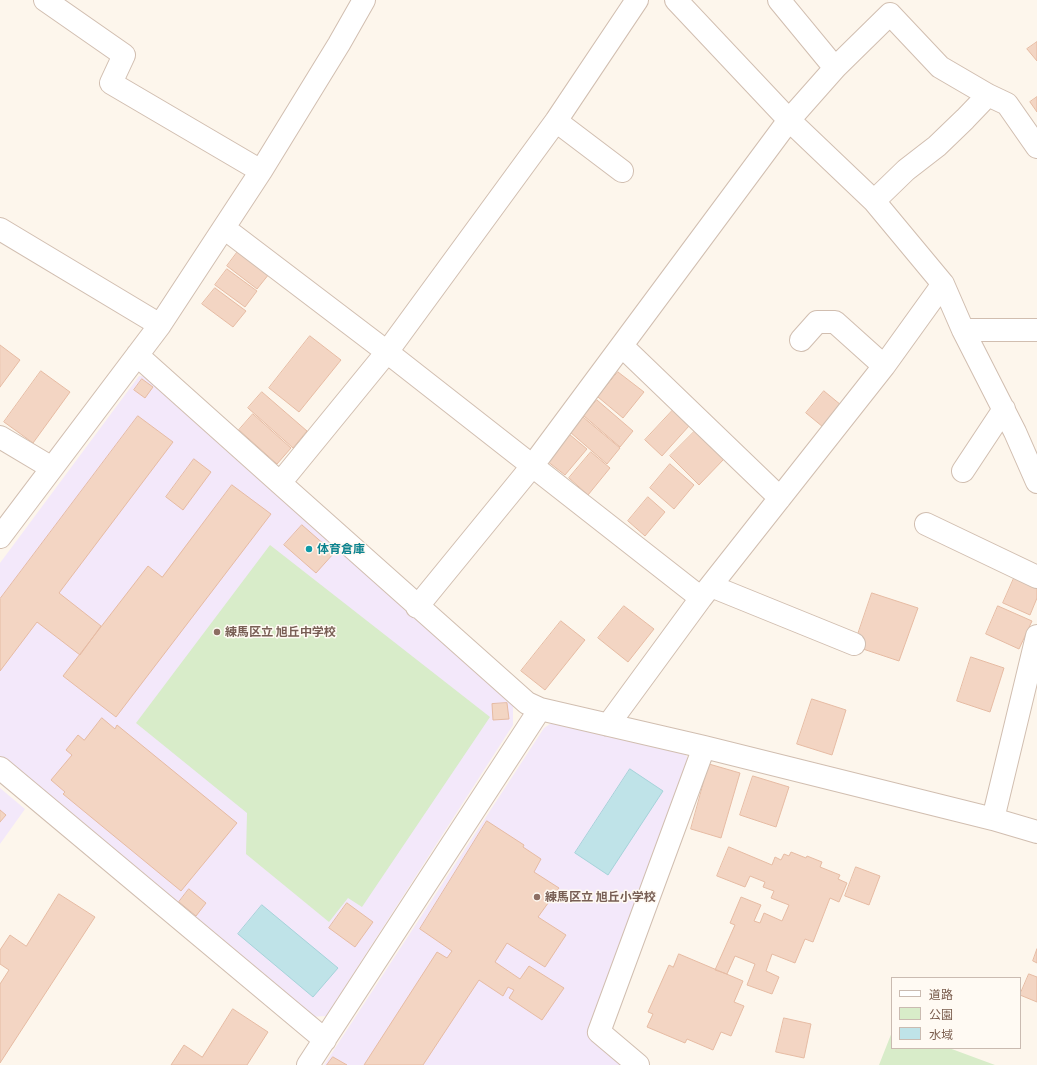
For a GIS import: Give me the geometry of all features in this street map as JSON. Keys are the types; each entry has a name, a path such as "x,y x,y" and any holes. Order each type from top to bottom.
{"street":[{"path":"45,0 124,55 111,83 261,171"},
{"path":"0,537 160,325 261,171 339,44 364,0"},
{"path":"280,483 387,352 556,121 637,0"},
{"path":"676,0 789,120 874,201 943,284 963,330 1004,409 1037,482"},
{"path":"779,0 835,68"},
{"path":"418,606 533,466 789,120 835,68 890,14 940,67 988,95 1007,104 1037,147"},
{"path":"874,201 906,170 937,146 988,95"},
{"path":"556,121 622,171"},
{"path":"224,228 387,352 533,466 706,592 854,644"},
{"path":"0,229 160,325"},
{"path":"608,725 706,592 884,366 943,284"},
{"path":"801,340 817,322 835,322 884,366"},
{"path":"963,330 1036,331"},
{"path":"622,346 780,498"},
{"path":"137,354 527,703 540,708 608,725 704,747 993,819 1037,832"},
{"path":"963,471 1004,409"},
{"path":"0,437 52,468"},
{"path":"926,524 1037,578"},
{"path":"993,819 1037,636"},
{"path":"308,1065 540,708"},
{"path":"638,1065 598,1032 704,747"},
{"path":"0,768 325,1040"}],"shaded area":[{"name":"練馬区立 旭丘中学校","path":"139,376 149,377 513,702 513,725 326,1016 310,1017 0,756 0,563"},
{"name":"練馬区立 旭丘小学校","path":"556,720 684,751 689,761 589,1033 627,1065 324,1065 544,728"},
{"path":"0,788 25,809 0,844"}],"green space":[{"path":"270,545 490,717 362,907 348,898 329,922 246,854 247,813 136,723"},
{"path":"891,1035 891,1049 952,1049 995,1065 879,1065"}],"water":[{"path":"630,769 663,791 608,875 575,853"},
{"path":"262,905 338,968 313,997 238,934"}],"building":[{"path":"1037,42 1037,61 1027,49"},
{"path":"1037,97 1037,112 1030,102"},
{"path":"239,250 269,274 257,289 227,266"},
{"path":"227,269 257,291 245,307 215,285"},
{"path":"215,288 246,311 233,327 202,304"},
{"path":"310,336 341,360 299,412 269,388"},
{"path":"0,345 20,360 0,387"},
{"path":"41,371 70,392 33,443 4,422"},
{"path":"618,372 644,392 623,418 598,397"},
{"path":"142,379 153,387 145,398 134,390"},
{"path":"824,391 841,405 823,427 806,413"},
{"path":"262,392 307,431 293,448 248,408"},
{"path":"597,400 633,431 620,447 584,416"},
{"path":"673,410 689,426 662,456 645,440"},
{"path":"253,414 291,448 277,464 239,430"},
{"path":"138,416 173,442 59,593 101,626 80,655 37,622 0,671 0,599"},
{"path":"583,417 620,448 607,464 570,432"},
{"path":"696,430 724,459 699,485 670,456"},
{"path":"569,434 587,449 565,475 547,461"},
{"path":"591,452 610,468 588,495 569,478"},
{"path":"194,459 211,472 183,510 166,497"},
{"path":"670,464 694,485 674,509 650,488"},
{"path":"232,485 271,514 116,717 63,676 148,566 162,577"},
{"path":"648,497 665,512 645,536 628,521"},
{"name":"体育倉庫","path":"302,525 334,553 316,573 284,545"},
{"path":"1015,576 1037,585 1037,598 1030,615 1003,603"},
{"path":"872,593 918,608 899,661 854,646"},
{"path":"624,606 654,629 628,662 598,638"},
{"path":"998,606 1032,621 1019,649 986,634"},
{"path":"561,621 585,640 545,690 521,671"},
{"path":"971,657 1004,668 990,712 957,701"},
{"path":"812,699 846,710 832,755 797,744"},
{"path":"507,703 509,719 493,720 492,704"},
{"path":"102,718 115,729 117,725 237,823 181,891 63,794 65,792 51,780 72,755 66,750 78,735 84,740"},
{"path":"709,764 740,773 721,838 691,829"},
{"path":"753,776 789,787 776,827 740,815"},
{"path":"0,810 6,815 0,822"},
{"path":"487,821 524,845 523,847 541,859 534,872 559,888 538,917 566,935 545,967 507,943 495,962 520,979 529,966 564,988 542,1020 509,998 514,990 508,987 503,996 479,980 423,1065 364,1065 437,952 447,958 452,951 420,929"},
{"path":"729,847 772,865 775,857 781,860 784,854 789,856 791,852 806,858 807,856 822,862 820,867 840,875 838,879 847,883 839,902 830,898 813,942 805,939 795,963 772,954 766,971 779,977 772,994 747,985 755,964 735,956 727,974 715,970 735,925 730,923 741,897 761,905 754,921 760,923 764,913 782,921 789,905 771,898 774,891 763,887 765,882 750,876 745,887 717,876"},
{"path":"856,867 880,876 869,905 845,896"},
{"path":"189,889 206,903 196,916 179,902"},
{"path":"59,894 95,917 0,1063 0,984 9,970 0,964 0,950 10,935 26,946"},
{"path":"347,903 373,922 355,947 329,928"},
{"path":"1037,949 1037,963 1033,961"},
{"path":"679,954 743,981 734,1002 744,1006 731,1036 721,1032 713,1050 687,1039 685,1043 647,1027 653,1014 648,1012 669,965 673,967"},
{"path":"1029,974 1037,977 1037,1002 1021,995"},
{"path":"233,1009 268,1032 247,1065 171,1065 184,1045 202,1057"},
{"path":"784,1018 811,1024 804,1058 776,1052"},
{"path":"333,1057 347,1065 327,1065"}],"place":[{"name":"体育倉庫","path":"309,549"},
{"name":"練馬区立 旭丘中学校","path":"217,632"},
{"name":"練馬区立 旭丘小学校","path":"537,897"}]}
